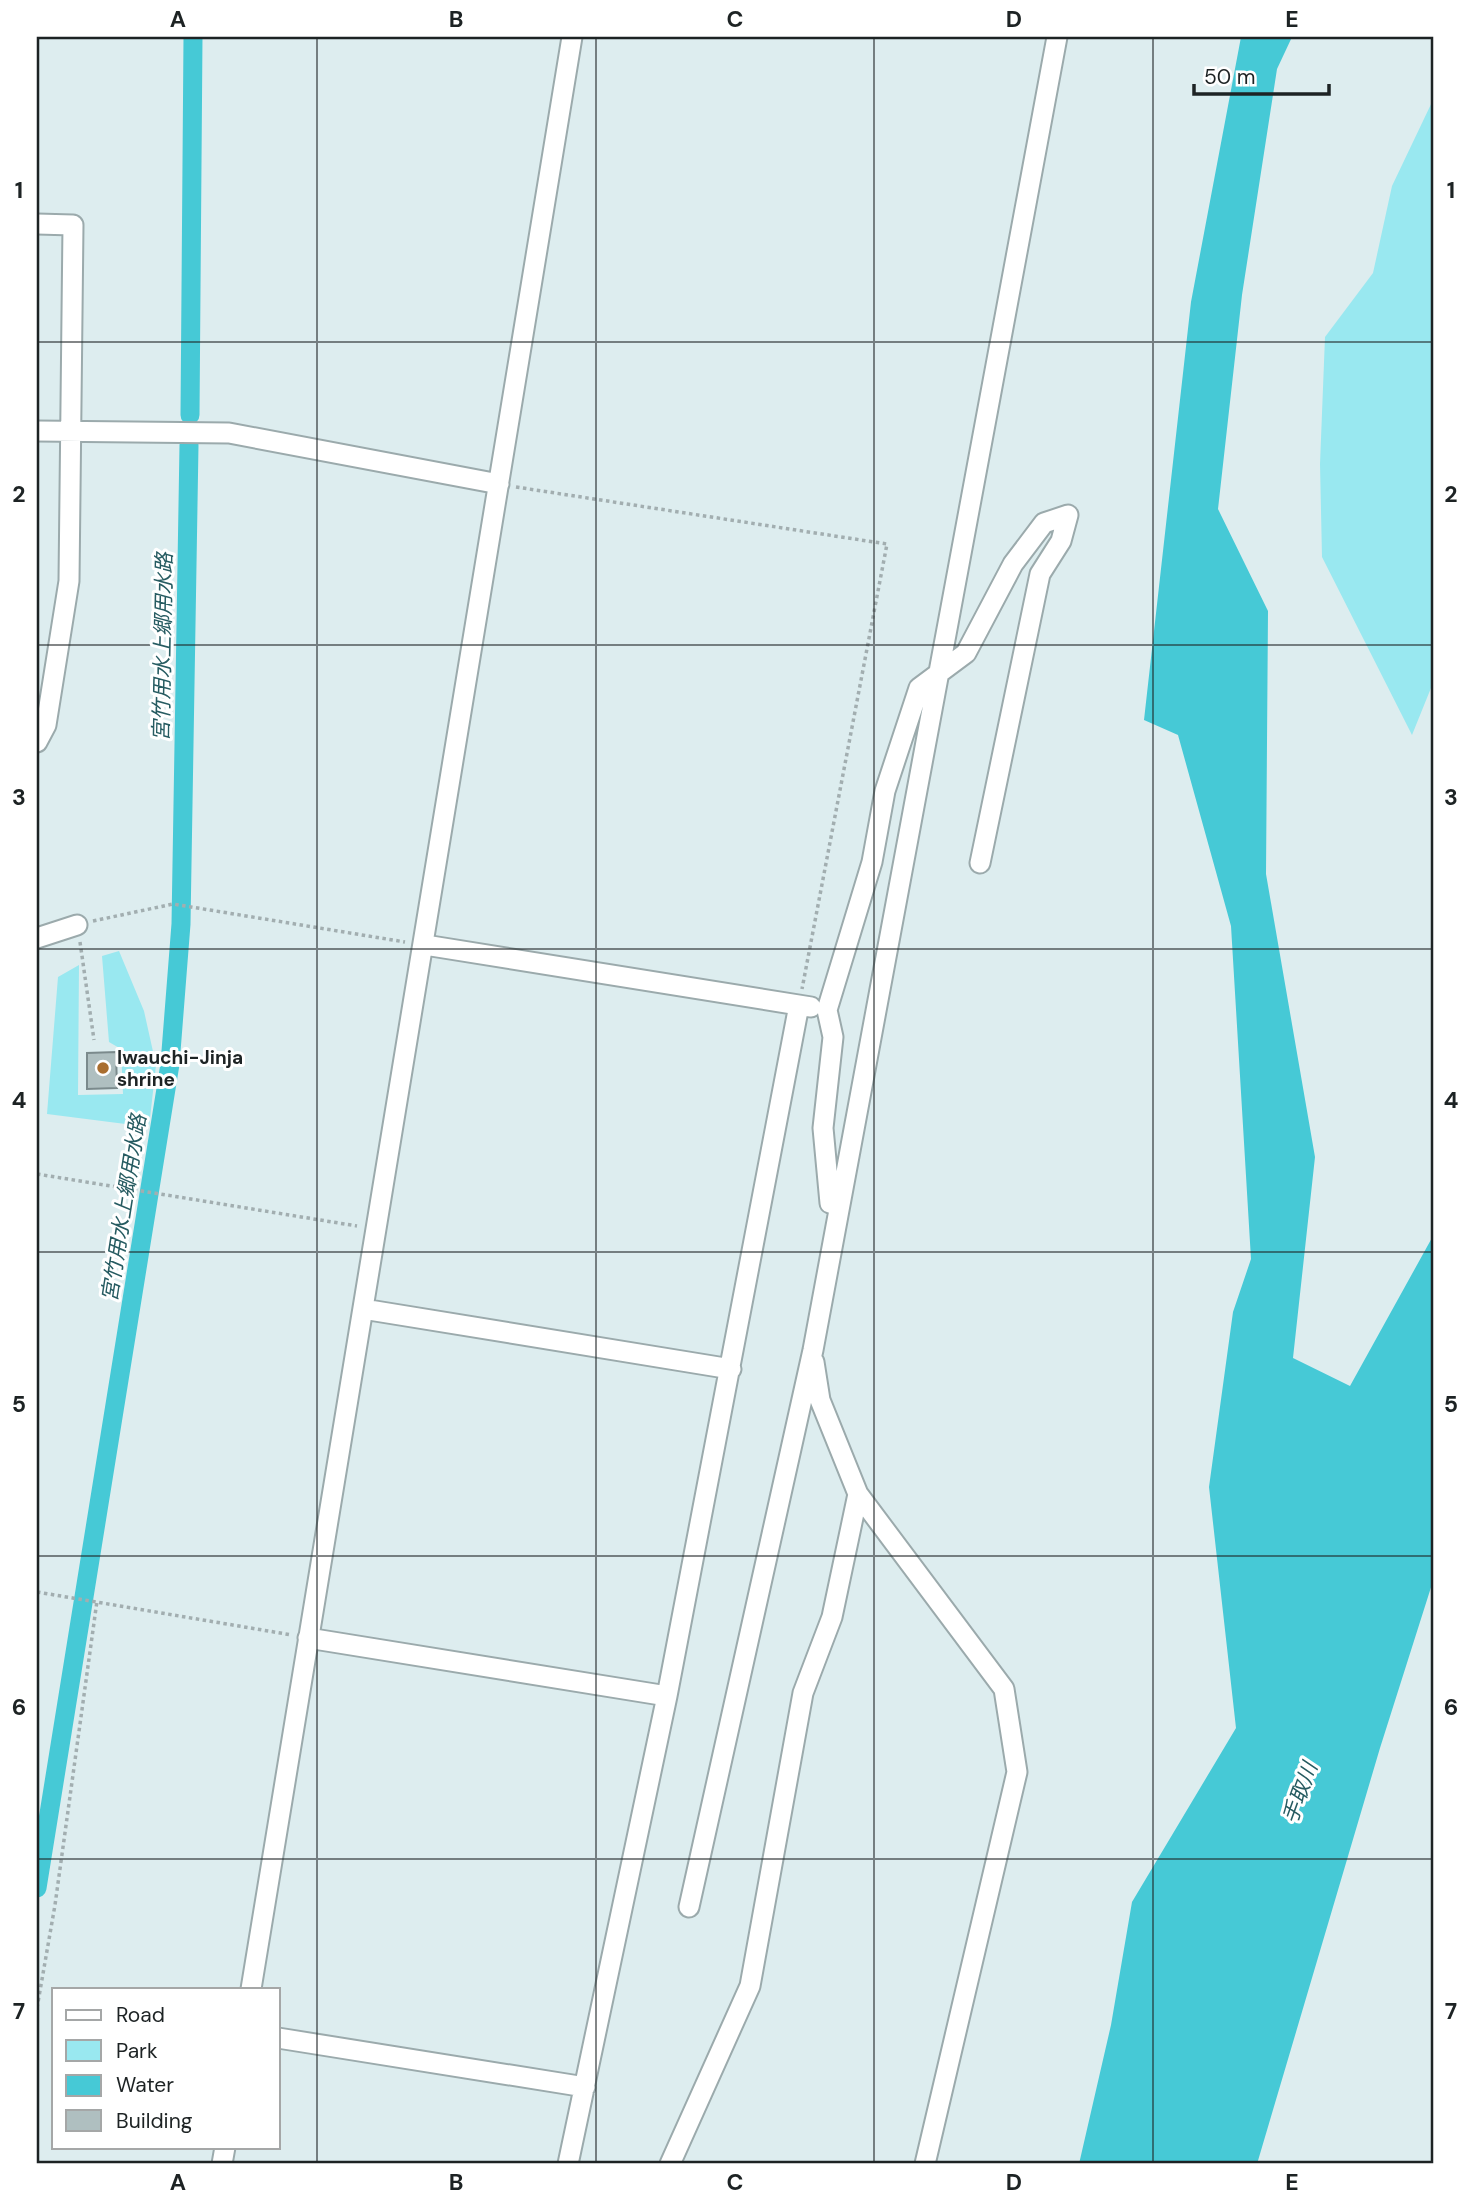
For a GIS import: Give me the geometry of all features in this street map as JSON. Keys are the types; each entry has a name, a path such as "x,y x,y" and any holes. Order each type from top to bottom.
{"street":[{"path":"251,1988 307,1638 425,945 572,37"},
{"path":"689,1907 813,1350 1057,37"},
{"path":"37,224 73,225 73,432 69,581 46,725 37,741"},
{"path":"37,432 229,433 499,484"},
{"path":"839,1206 830,1203 823,1128 833,1037 827,1010 872,862 885,791 919,688 966,653 1013,564 1044,523 1068,515 1061,541 1040,574 981,863"},
{"path":"37,938 78,925"},
{"path":"425,945 827,1010"},
{"path":"568,2164 667,1696 799,1005"},
{"path":"363,1309 731,1369"},
{"path":"813,1350 820,1400 858,1494 1004,1689 1017,1772 925,2164"},
{"path":"670,2164 750,1986 803,1693 832,1617 858,1494"},
{"path":"307,1638 667,1696"},
{"path":"280,2038 585,2087"}],"path":[{"path":"499,484 887,544 799,1005"},
{"path":"94,1040 78,925 173,904 425,945"},
{"path":"37,1174 377,1229"},
{"path":"37,1592 307,1638"},
{"path":"37,2008 55,1905 97,1601"}],"green space":[{"path":"1433,100 1433,683 1412,735 1322,557 1320,464 1325,337 1373,273 1392,186"},
{"path":"119,951 144,1011 156,1065 149,1127 47,1114 58,977 79,965 78,1095 123,1094 121,1049 109,1042 102,956"}],"water":[{"name":"手取川","path":"1241,37 1292,37 1277,69 1242,295 1218,509 1268,611 1266,874 1315,1157 1293,1358 1350,1386 1433,1236 1433,1581 1380,1748 1257,2164 1079,2164 1111,2025 1132,1902 1236,1728 1209,1487 1233,1312 1251,1259 1231,926 1178,735 1144,720 1191,302"}],"building":[{"path":"116,1052 117,1088 87,1089 87,1053"}],"waterway":[{"name":"宮竹用水上郷用水路","path":"190,415 193,37"},
{"name":"宮竹用水上郷用水路","path":"37,1888 170,1064 181,924 189,445"}],"place":[{"name":"Iwauchi-Jinja shrine","path":"103,1068"}]}
